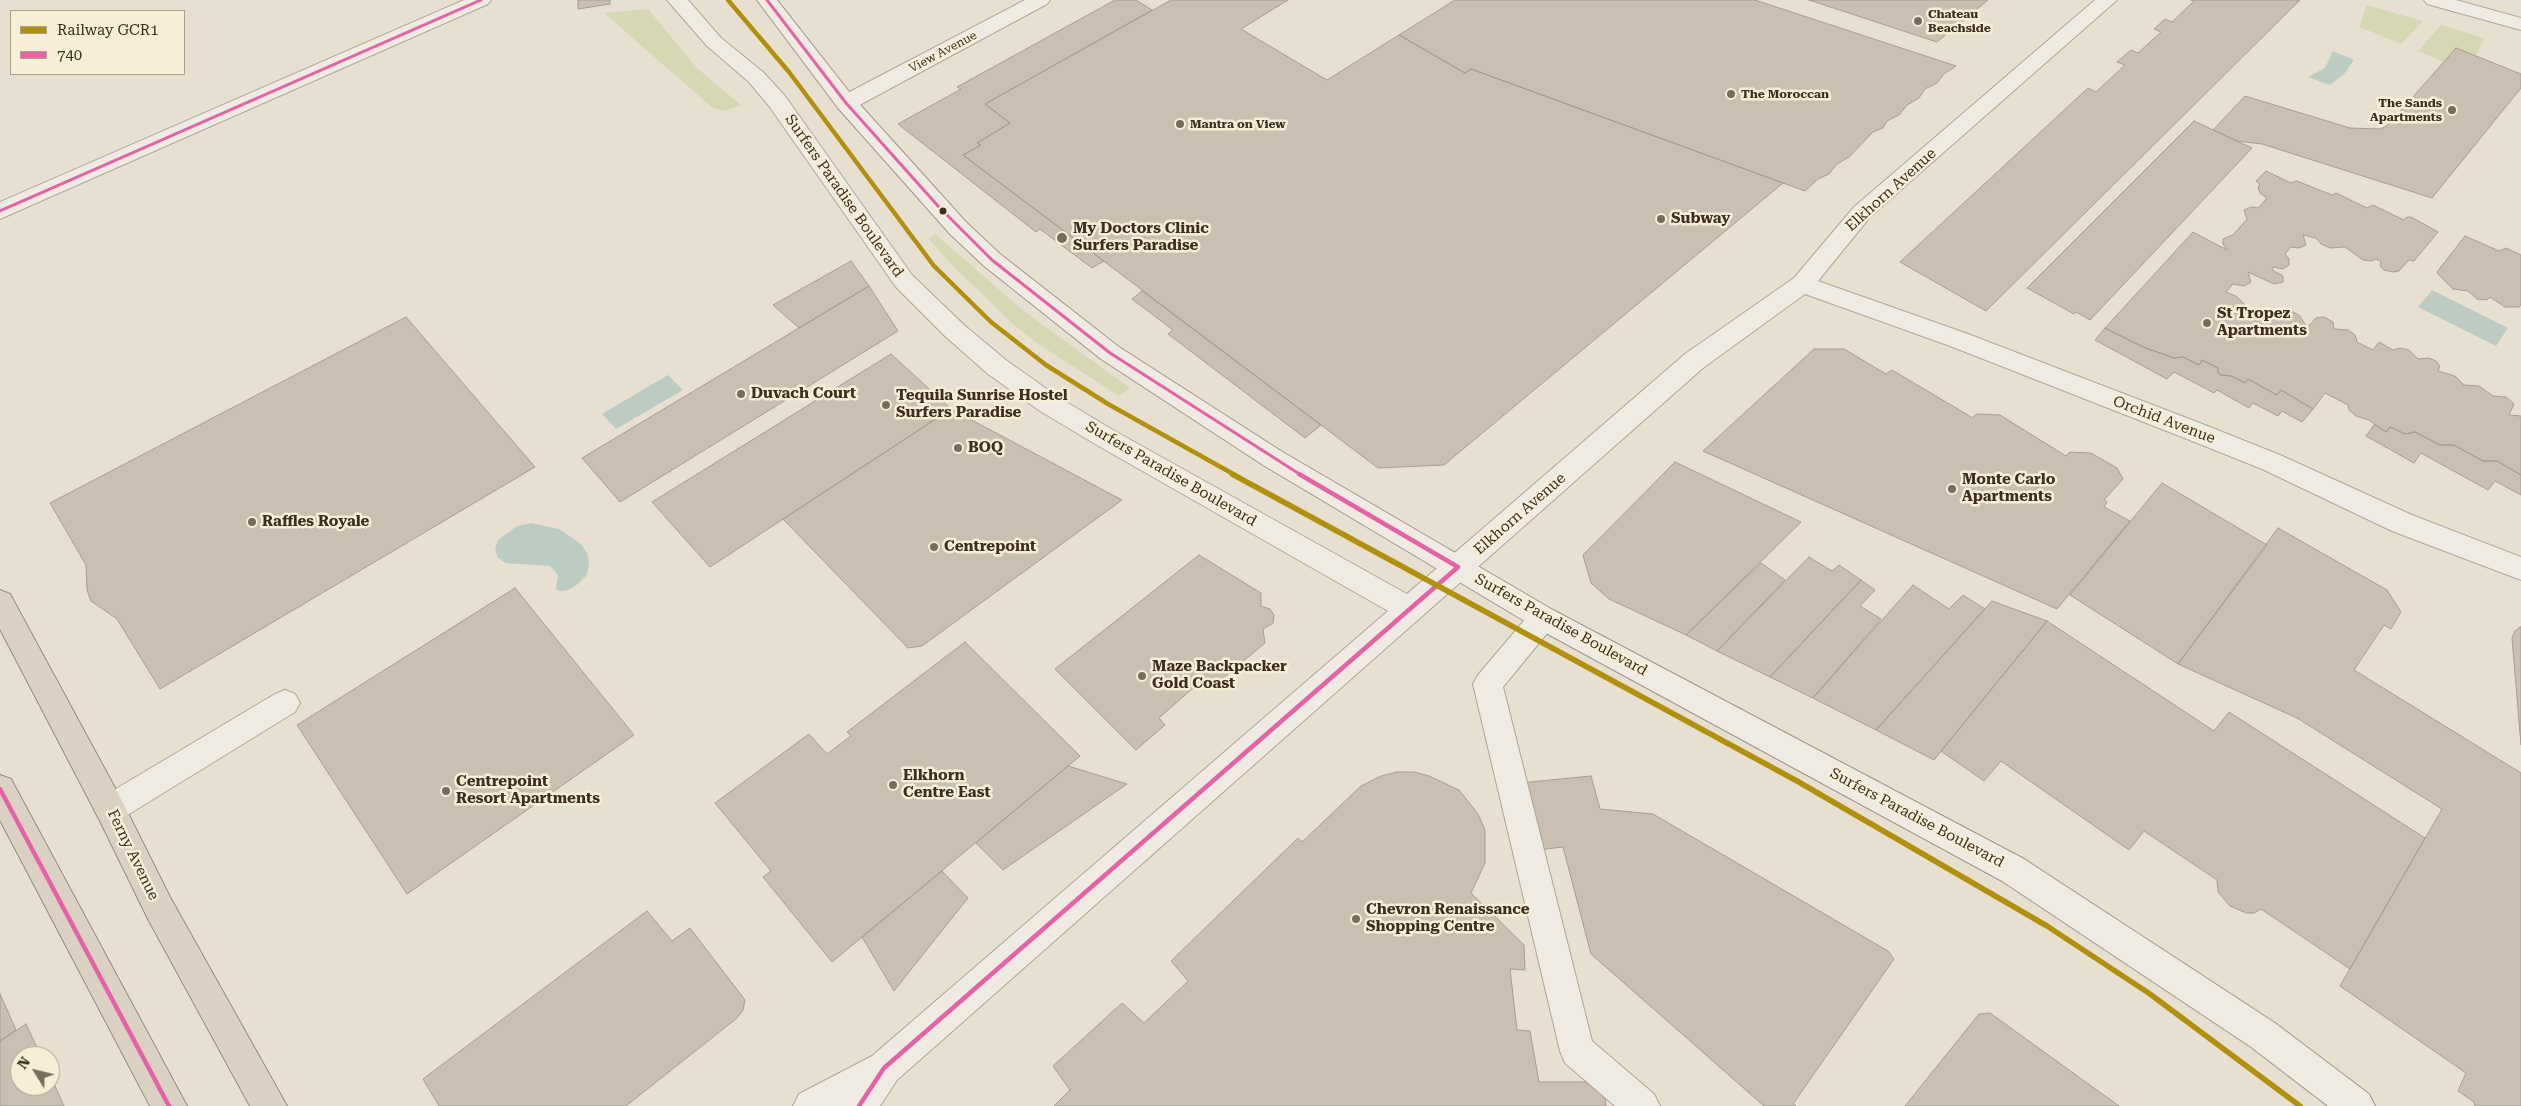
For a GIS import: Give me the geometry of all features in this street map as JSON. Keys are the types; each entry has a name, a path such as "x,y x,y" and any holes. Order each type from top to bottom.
{"highway":[{"name":"Ferny Avenue","path":"0,602 110,809 159,908 269,1106"},
{"path":"0,789 169,1106"}],"street":[{"path":"0,212 481,0"},
{"name":"Surfers Paradise Boulevard","path":"677,0 714,42 756,77 777,101 904,281 955,331 997,367 1049,404 1096,432 1409,609"},
{"name":"Surfers Paradise Boulevard","path":"767,0 846,103 938,206 992,260 1110,353 1272,458 1543,618 2013,870 2262,1035 2357,1106"},
{"name":"View Avenue","path":"846,103 1040,0"},
{"name":"Elkhorn Avenue","path":"811,1106 884,1068 1694,361 1802,284 1862,212 2107,0"},
{"path":"2434,0 2521,24"},
{"name":"Orchid Avenue","path":"1802,284 1959,340 2196,432 2271,462 2402,523 2521,569"},
{"path":"1543,618 1488,684 1577,1051 1642,1106"},
{"path":"110,809 285,703"},
{"name":"Elkhorn Avenue","path":"860,1106 884,1068"}],"green space":[{"path":"2366,5 2423,21 2401,44 2360,27"},
{"path":"648,9 697,68 741,105 725,111 713,108 604,13"},
{"path":"2441,25 2484,38 2476,56 2456,48 2443,62 2418,51"},
{"path":"935,234 1025,312 1130,388 1119,396 1043,347 1014,325 952,265 928,238"}],"shaded area":[{"path":"2333,51 2354,60 2345,73 2330,85 2308,77 2325,68"},
{"path":"2432,290 2508,328 2496,346 2418,307"},
{"path":"668,375 683,390 616,429 602,414"},
{"path":"531,523 559,529 581,544 588,555 589,566 586,576 578,584 568,590 560,591 556,589 558,575 550,566 506,563 498,558 495,549 498,540 517,526"}],"building":[{"path":"578,0 610,0 610,4 578,9"},
{"path":"1115,0 1136,0 1152,10 985,104 1010,123 977,143 981,145 963,155 1104,261 1092,268 1040,229 1036,232 898,124 961,89 957,87"},
{"path":"1171,0 1288,0 1241,29 1327,80 1399,35 1465,73 1471,69 1783,183 1444,465 1378,468 963,155 981,145 977,143 1010,123 985,104"},
{"name":"The Moroccan","path":"1455,0 1755,0 1956,66 1944,74 1937,83 1925,89 1919,98 1907,105 1899,115 1887,121 1883,128 1873,132 1849,157 1837,164 1829,174 1818,179 1805,191 1471,69 1465,73 1399,35"},
{"name":"Chateau Beachside","path":"1809,0 1988,0 1937,42"},
{"path":"2191,0 2300,0 1986,311 1900,262 2088,88 2096,92 2125,65 2117,62 2131,50 2138,53 2161,32 2154,29 2165,19 2172,22 2194,1"},
{"name":"The Sands Apartments","path":"2456,48 2521,74 2521,88 2432,198 2262,144 2237,141 2213,130 2245,96 2350,128 2381,129 2389,124"},
{"path":"2194,121 2252,148 2090,320 2076,312 2074,314 2027,288"},
{"name":"St Tropez Apartments","path":"2266,171 2291,183 2297,181 2332,195 2336,193 2367,208 2373,205 2404,220 2407,217 2411,217 2438,232 2414,261 2409,260 2399,271 2394,272 2384,270 2380,266 2381,261 2376,259 2371,261 2363,260 2345,247 2330,248 2321,244 2316,238 2303,235 2306,245 2299,248 2291,247 2285,254 2289,259 2289,265 2283,269 2273,267 2272,270 2283,276 2283,282 2274,284 2248,272 2251,282 2244,286 2233,284 2226,292 2236,296 2253,313 2271,310 2290,310 2300,316 2307,328 2316,318 2324,317 2333,322 2334,329 2348,330 2355,335 2357,342 2373,350 2379,342 2393,350 2400,348 2409,350 2418,359 2429,358 2436,361 2440,366 2438,371 2455,376 2464,385 2479,386 2493,396 2506,397 2514,404 2509,415 2521,416 2521,475 2497,461 2483,461 2454,445 2440,445 2415,432 2405,434 2390,427 2386,432 2369,420 2356,416 2349,410 2348,405 2325,393 2313,409 2281,390 2277,395 2248,379 2245,383 2231,376 2221,375 2218,373 2218,368 2202,360 2199,365 2183,357 2174,358 2143,347 2105,328 2193,232 2227,250 2223,244 2223,239 2233,235 2247,219 2244,210 2251,207 2258,208 2267,198 2260,193 2258,188 2260,184 2256,181"},
{"path":"2465,236 2499,251 2506,248 2521,255 2521,305 2519,307 2505,307 2490,297 2487,300 2477,299 2468,291 2453,289 2438,274 2437,272"},
{"path":"851,261 869,286 799,328 773,305"},
{"name":"Duvach Court","path":"869,286 898,331 620,502 582,458"},
{"path":"1142,291 1321,425 1305,438 1168,334 1173,330 1132,299"},
{"name":"Raffles Royale","path":"406,317 535,467 160,689 117,619 91,601 87,590 86,565 50,503"},
{"path":"2105,328 2143,347 2174,358 2183,357 2199,365 2202,360 2218,368 2218,373 2221,375 2231,376 2245,383 2248,379 2277,395 2281,390 2313,409 2302,422 2282,411 2278,416 2253,403 2249,408 2217,390 2214,393 2174,372 2167,379 2095,340"},
{"name":"Monte Carlo Apartments","path":"1814,349 1844,349 1886,374 1892,370 1973,418 1976,414 2000,415 2066,456 2070,452 2091,453 2117,468 2123,479 2104,500 2107,502 2104,507 2130,521 2057,609 1703,451"},
{"path":"891,354 951,409 710,567 652,502"},
{"name":"Centrepoint","path":"951,409 1122,500 922,646 908,648 783,519"},
{"path":"2374,425 2386,432 2390,427 2405,434 2415,432 2440,445 2454,445 2483,461 2497,461 2521,475 2521,495 2495,481 2488,490 2421,453 2414,463 2366,436"},
{"path":"1675,462 1801,522 1686,635 1609,599 1591,583 1583,555"},
{"path":"2162,483 2267,545 2178,664 2070,595"},
{"path":"2278,528 2387,590 2401,612 2391,629 2384,625 2354,670 2521,773 2521,1106 2475,1106 2474,1102 2458,1091 2466,1073 2340,986 2442,809 2297,718 2178,664"},
{"path":"1199,555 1261,593 1261,606 1270,609 1274,615 1273,623 1263,629 1265,643 1210,689 1201,681 1159,718 1165,725 1136,750 1055,669"},
{"path":"1809,557 1832,571 1839,565 1861,580 1770,677 1717,651"},
{"path":"1761,563 1785,580 1717,651 1686,635"},
{"path":"1861,580 1875,590 1860,606 1881,619 1813,698 1770,677"},
{"path":"1913,585 1949,609 1963,595 1985,609 1876,730 1813,698"},
{"name":"Centrepoint Resort Apartments","path":"515,588 634,735 407,894 297,725"},
{"path":"1992,601 2047,621 1934,760 1876,730"},
{"path":"2047,621 2214,731 2229,712 2425,838 2350,969 2261,909 2254,913 2246,913 2230,906 2218,892 2217,880 2144,831 2129,850 2001,761 1984,781 1941,751"},
{"path":"2520,627 2521,745 2512,638 2515,631"},
{"name":"Elkhorn Centre East","path":"965,642 1080,756 832,962 763,877 771,871 715,803 809,734 827,754 851,736 847,732"},
{"path":"1068,766 1127,784 1003,870 976,843"},
{"name":"Chevron Renaissance Shopping Centre","path":"1397,772 1414,772 1429,776 1459,790 1478,814 1485,830 1485,863 1471,893 1524,945 1525,970 1510,969 1517,1030 1530,1031 1539,1082 1603,1082 1606,1106 1054,1106 1070,1090 1053,1066 1122,1003 1144,1023 1188,981 1171,961 1298,838 1302,842 1361,786 1381,776"},
{"path":"1591,776 1600,809 1653,814 1888,951 1894,959 1793,1104 1796,1106 1764,1106 1591,954 1563,847 1538,850 1520,783"},
{"path":"942,871 968,898 894,991 862,937"},
{"path":"647,911 672,941 690,928 745,1000 743,1010 737,1018 626,1106 439,1106 423,1079"},
{"path":"0,994 16,1030 0,1041"},
{"path":"1990,1013 2119,1106 1905,1106 1979,1014"},
{"path":"26,1024 36,1046 10,1046 10,1096 59,1096 64,1106 0,1106 0,1041"}],"rail line":[{"name":"GCR1","path":"728,0 789,72 934,266 991,322 1046,365 1108,404 1194,453 1797,781 2047,926 2150,994 2300,1106"}],"transit line":[{"name":"740","path":"0,211 481,0"},
{"name":"740","path":"767,0 846,103 938,206 992,260 1110,353 1161,387 1272,458 1458,567 884,1068 859,1106"},
{"name":"740","path":"0,789 169,1106"}],"place":[{"name":"Chateau Beachside","path":"1918,21"},
{"name":"The Moroccan","path":"1731,94"},
{"name":"The Sands Apartments","path":"2452,110"},
{"name":"Mantra on View","path":"1180,124"},
{"name":"Subway","path":"1661,219"},
{"name":"My Doctors Clinic Surfers Paradise","path":"1062,238"},
{"name":"St Tropez Apartments","path":"2207,323"},
{"name":"Duvach Court","path":"741,394"},
{"name":"Tequila Sunrise Hostel Surfers Paradise","path":"886,405"},
{"name":"BOQ","path":"958,448"},
{"name":"Monte Carlo Apartments","path":"1952,489"},
{"name":"Raffles Royale","path":"252,522"},
{"name":"Centrepoint","path":"934,547"},
{"name":"Maze Backpacker Gold Coast","path":"1142,676"},
{"name":"Elkhorn Centre East","path":"893,785"},
{"name":"Centrepoint Resort Apartments","path":"446,791"},
{"name":"Chevron Renaissance Shopping Centre","path":"1356,919"}]}
